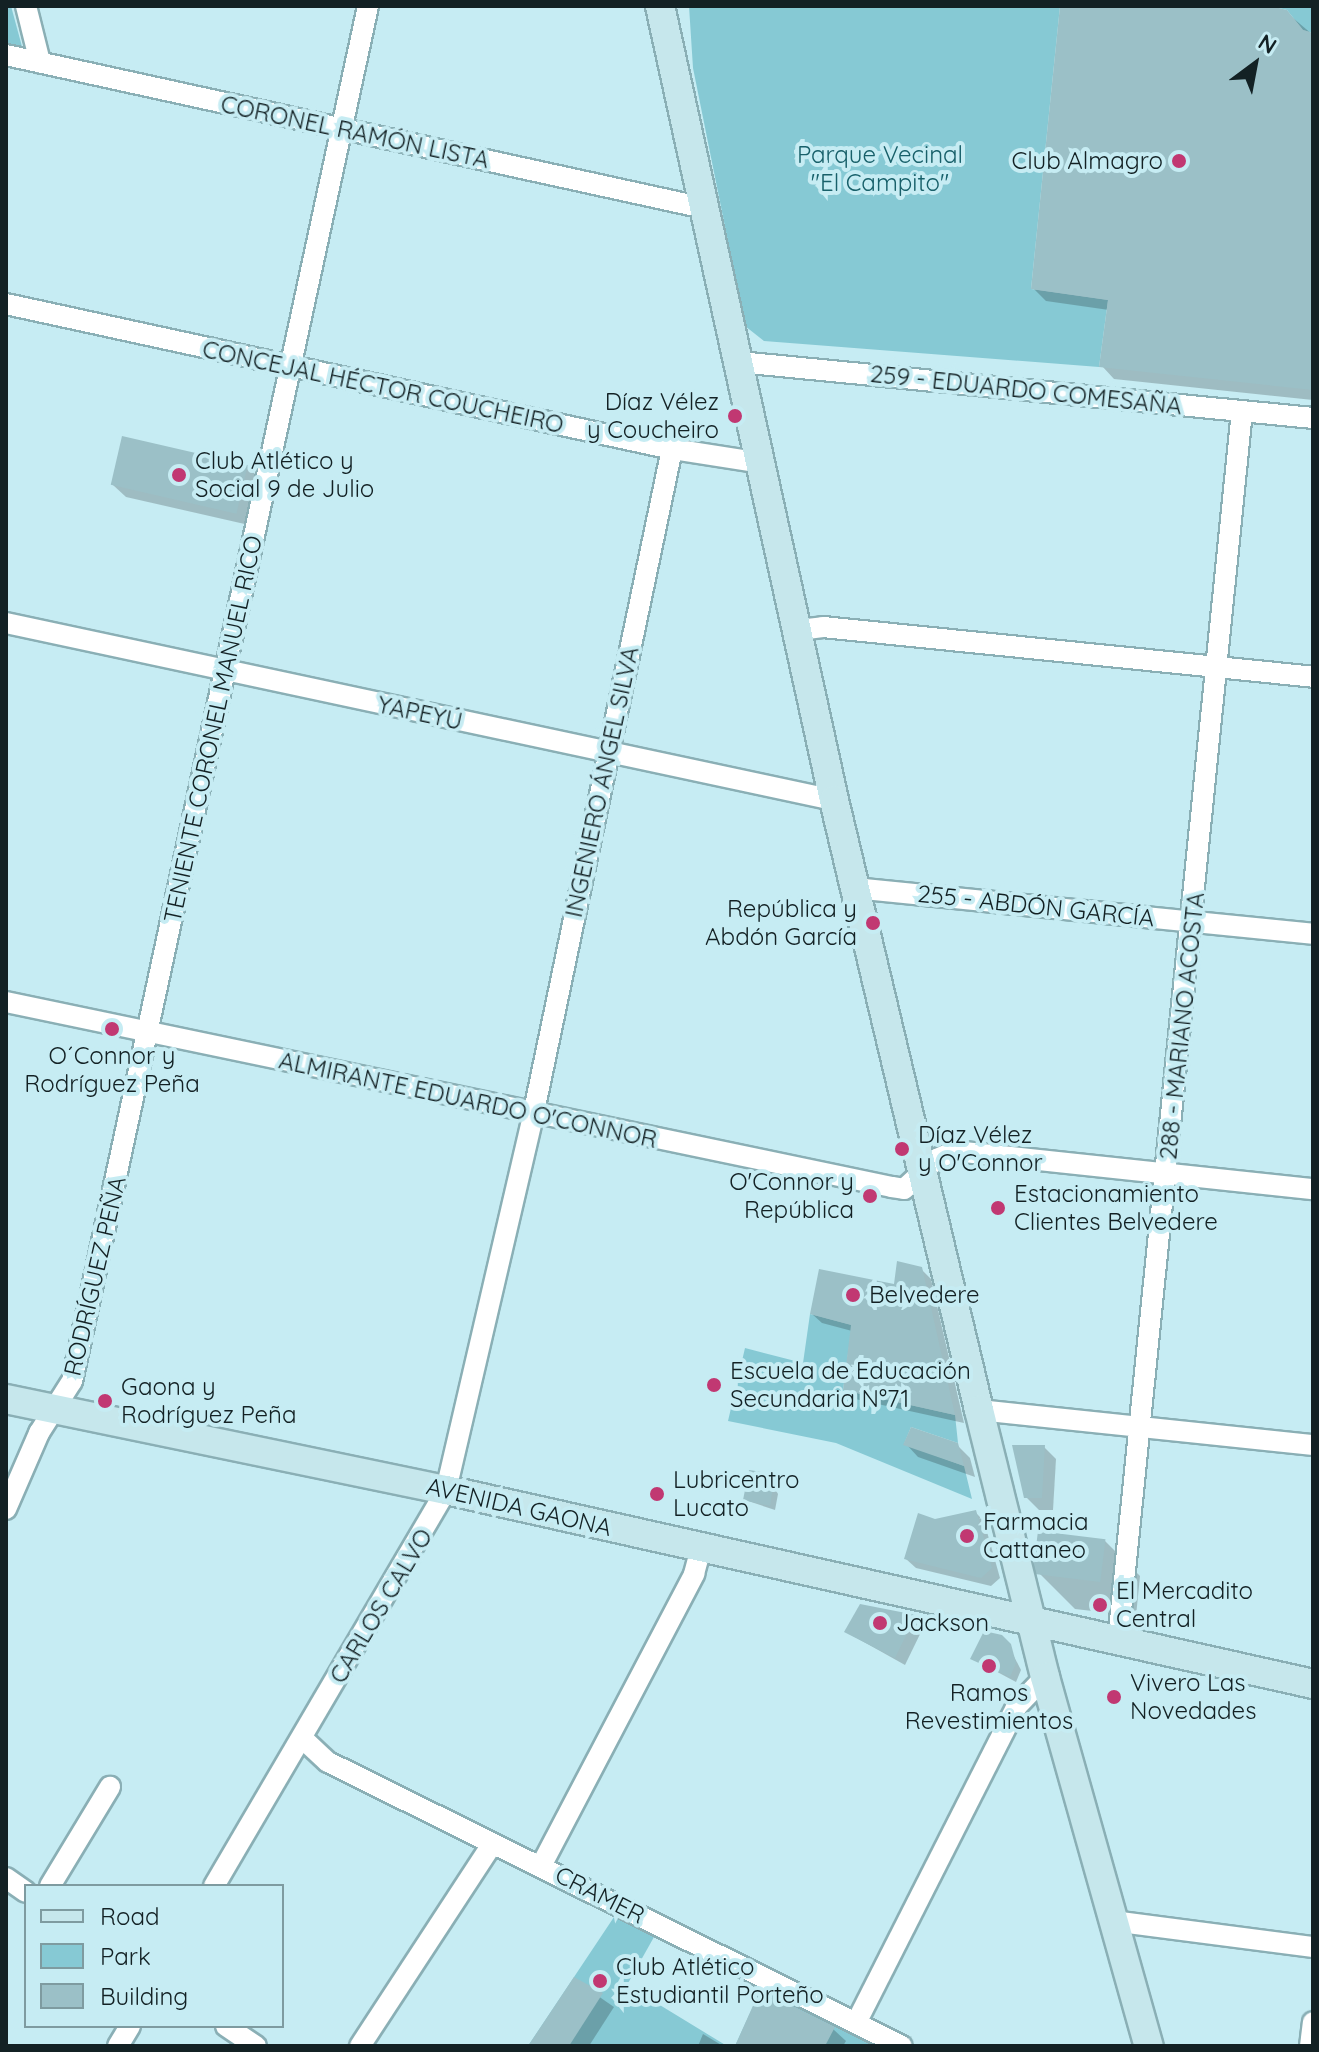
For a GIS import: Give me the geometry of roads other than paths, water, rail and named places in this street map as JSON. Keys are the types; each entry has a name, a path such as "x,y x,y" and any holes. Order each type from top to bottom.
{"main road":[{"path":"660,6 834,800 925,1171 979,1410 1045,1677 1149,2046"},
{"path":"673,6 682,98"},
{"name":"AVENIDA GAONA","path":"6,1399 446,1490 1313,1684"}],"street":[{"path":"26,6 40,62"},
{"name":"TENIENTE CORONEL MANUEL RICO","path":"149,1030 368,6"},
{"name":"CORONEL RAMÓN LISTA","path":"6,55 704,208"},
{"name":"CONCEJAL HÉCTOR COUCHEIRO","path":"6,304 672,449 761,463"},
{"name":"259 - EDUARDO COMESAÑA","path":"739,362 1313,418"},
{"name":"288 - MARIANO ACOSTA","path":"1118,1640 1168,1173 1242,411"},
{"name":"INGENIERO ÁNGEL SILVA","path":"533,1116 672,449"},
{"name":"YAPEYÚ","path":"6,623 834,800"},
{"path":"799,630 823,627 1313,677"},
{"name":"255 - ABDÓN GARCÍA","path":"854,888 1313,934"},
{"name":"ALMIRANTE EDUARDO O'CONNOR","path":"6,1002 149,1030 533,1116 892,1187 904,1189 925,1171"},
{"name":"RODRÍGUEZ PEÑA","path":"6,1509 39,1433 72,1381 149,1030"},
{"name":"CARLOS CALVO","path":"215,1884 446,1490 533,1116"},
{"path":"925,1171 955,1151 1313,1189"},
{"path":"979,1410 1313,1445"},
{"path":"541,1866 694,1574 701,1548"},
{"path":"856,2023 1016,1707 1045,1677"},
{"name":"CRAMER","path":"302,1738 328,1762 902,2046"},
{"path":"51,1884 110,1787"},
{"path":"360,2046 492,1844"},
{"path":"6,1878 24,1891"},
{"path":"1113,1921 1313,1947"},
{"path":"1310,2046 1313,2022"},
{"path":"118,2046 129,2028"},
{"path":"229,2028 256,2046"}],"place":[{"name":"Club Almagro","path":"1179,161"},
{"name":"Díaz Vélez y Coucheiro","path":"735,416"},
{"name":"Club Atlético y Social 9 de Julio","path":"179,475"},
{"name":"República y Abdón García","path":"873,923"},
{"name":"O´Connor y Rodríguez Peña","path":"112,1029"},
{"name":"Díaz Vélez y O'Connor","path":"902,1149"},
{"name":"O'Connor y República","path":"870,1196"},
{"name":"Estacionamiento Clientes Belvedere","path":"998,1208"},
{"name":"Belvedere","path":"853,1295"},
{"name":"Escuela de Educación Secundaria N°71","path":"714,1385"},
{"name":"Gaona y Rodríguez Peña","path":"105,1401"},
{"name":"Lubricentro Lucato","path":"657,1494"},
{"name":"Farmacia Cattaneo","path":"967,1536"},
{"name":"El Mercadito Central","path":"1100,1605"},
{"name":"Jackson","path":"880,1623"},
{"name":"Ramos Revestimientos","path":"989,1666"},
{"name":"Vivero Las Novedades","path":"1114,1697"},
{"name":"Club Atlético Estudiantil Porteño","path":"600,1981"}],"park label":[{"name":"Parque Vecinal \"El Campito\"","path":"880,169"}]}
